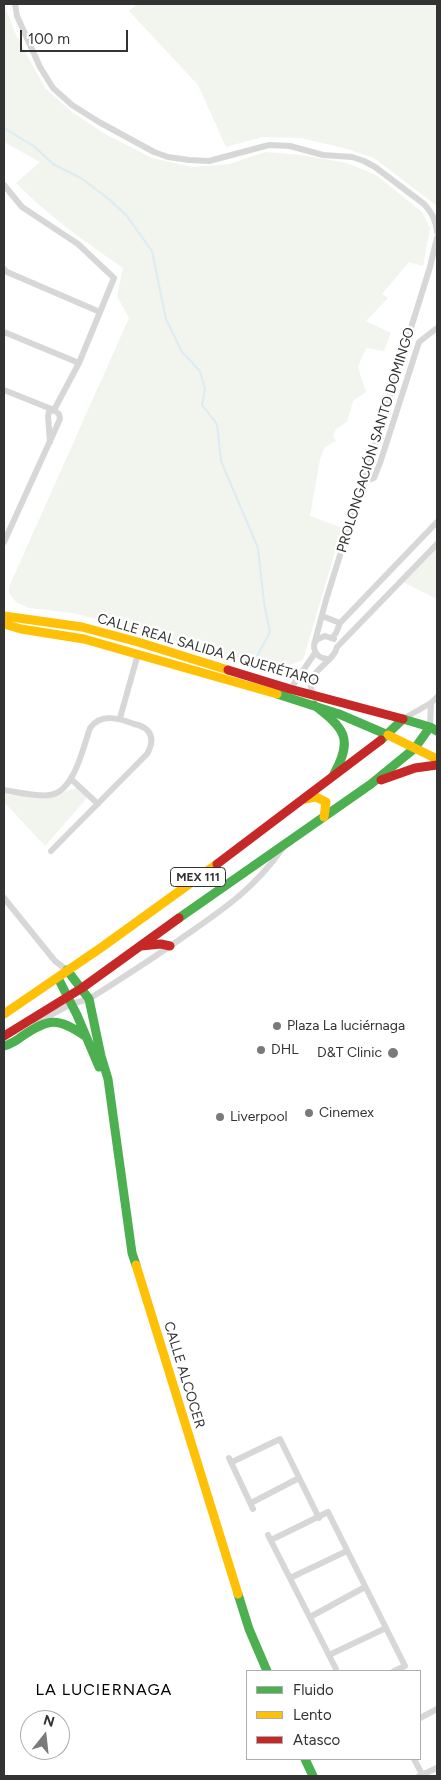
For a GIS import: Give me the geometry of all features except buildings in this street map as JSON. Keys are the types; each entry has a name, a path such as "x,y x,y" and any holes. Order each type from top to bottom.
{"street":[{"path":"15,4 18,16 40,67 53,88 72,105 154,152 168,157 209,161 269,145 290,146 323,155 352,157 364,161 424,204 432,213 437,232"},
{"path":"4,185 22,207 78,244 114,278 79,363 54,410 49,412 50,442"},
{"name":"PROLONGACIÓN SANTO DOMINGO","path":"316,642 322,616 430,267 437,238"},
{"path":"4,269 6,272 100,312"},
{"path":"363,482 374,478 419,342 437,328"},
{"path":"4,332 79,363"},
{"path":"4,390 60,414 60,419 50,442 4,542"},
{"path":"288,693 315,653 316,642 321,636 331,637 336,634 340,624 437,522"},
{"path":"330,779 343,755 344,739 342,730 337,723 314,700 310,684 335,654 337,647 437,544"},
{"path":"322,616 340,624"},
{"name":"CALLE REAL SALIDA A QUERÉTARO","path":"4,618 21,629 84,639 314,700 404,719 434,729"},
{"name":"CALLE REAL SALIDA A QUERÉTARO","path":"4,618 91,629 138,642 288,693"},
{"path":"320,624 337,647"},
{"path":"315,653 321,658 329,659"},
{"path":"120,718 138,654"},
{"path":"404,719 431,703 437,697"},
{"name":"CALLE REAL SALIDA A QUERÉTARO","path":"314,700 437,759"},
{"path":"431,703 434,729"},
{"path":"4,790 48,796 60,793 72,779 90,728 94,722 106,718 120,718 149,731 151,746 147,754 51,851"},
{"name":"MEX 111","path":"4,1014 58,978 182,889 388,735 404,719"},
{"name":"MEX 111","path":"4,1036 70,1001 82,988 138,947 370,784 415,748 434,729"},
{"name":"MEX 111","path":"370,784 415,768 437,765"},
{"path":"72,779 98,804"},
{"path":"303,799 314,796 322,798 326,802 324,817"},
{"path":"4,1045 70,1001 89,999 240,897 266,871 284,846"},
{"path":"4,898 55,961 67,970"},
{"path":"138,947 160,944 170,946"},
{"path":"55,961 58,978"},
{"name":"CALLE ALCOCER","path":"67,970 89,999 108,1079 132,1253 249,1629 267,1670"},
{"name":"CALLE ALCOCER","path":"58,978 98,1064 108,1079"},
{"path":"4,1045 46,1022 64,1022 86,1036"},
{"path":"299,1478 252,1506 230,1460 280,1439 319,1518"},
{"path":"336,1669 270,1538 319,1518 328,1512 405,1666 396,1670"},
{"path":"290,1578 347,1551"},
{"path":"310,1617 365,1587"},
{"path":"329,1655 386,1628"},
{"path":"421,1718 437,1710"},
{"path":"305,1760 313,1776"},
{"path":"414,1760 421,1776 437,1768"}],"shaded area":[{"path":"4,4 15,33 45,88 72,112 105,134 152,158 192,167 229,164 265,152 301,155 347,163 376,175 422,212 430,228 423,266 409,262 382,294 388,298 366,321 391,333 384,351 366,348 358,367 366,392 353,401 347,422 336,429 333,436 336,441 325,447 320,459 310,516 342,528 303,660 272,671 118,624 73,613 29,608 17,603 9,593 9,587 129,318 117,296 123,268 54,218 16,183 40,162 4,142"},
{"path":"137,4 437,4 437,206 374,158 347,149 301,138 262,137 226,147 198,85 129,11"},
{"path":"437,539 437,599 399,580"},
{"path":"77,788 87,798 45,846 4,802 4,794 42,798"}],"waterway":[{"path":"4,128 35,147 53,164 81,178 110,200 126,215 152,251 166,319 182,352 200,371 205,389 202,405 217,424 221,461 258,548 264,603 270,632 256,658"}],"traffic: fast":[{"path":"277,694 339,714 388,735"},
{"path":"314,705 333,720 343,735 344,751 334,774"},
{"path":"381,740 403,719 437,731"},
{"path":"179,918 371,784 415,748 430,727"},
{"path":"67,970 89,999 108,1079 132,1253 136,1265"},
{"path":"58,978 77,1015 99,1067"},
{"path":"4,1046 39,1026 53,1022 67,1025 85,1036"},
{"path":"238,1594 249,1629 267,1670"},
{"path":"305,1760 313,1776"}],"traffic: slow":[{"path":"4,616 82,627 228,670"},
{"path":"4,624 21,629 84,639 277,694"},
{"path":"388,735 437,759"},
{"path":"305,799 316,797 326,802 324,817"},
{"path":"4,1014 102,947 217,864"},
{"path":"136,1265 238,1594"}],"traffic: jam":[{"path":"228,670 290,689 403,719"},
{"path":"217,864 381,740"},
{"path":"381,780 415,768 437,765"},
{"path":"4,1036 82,988 179,918"},
{"path":"141,946 161,944 170,946"}],"place":[{"name":"Plaza La luciérnaga","path":"277,1026"},
{"name":"DHL","path":"261,1050"},
{"name":"D&T Clinic","path":"393,1053"},
{"name":"Cinemex","path":"309,1113"},
{"name":"Liverpool","path":"220,1117"}],"district":[{"name":"LA LUCIERNAGA","path":"104,1690"}]}
